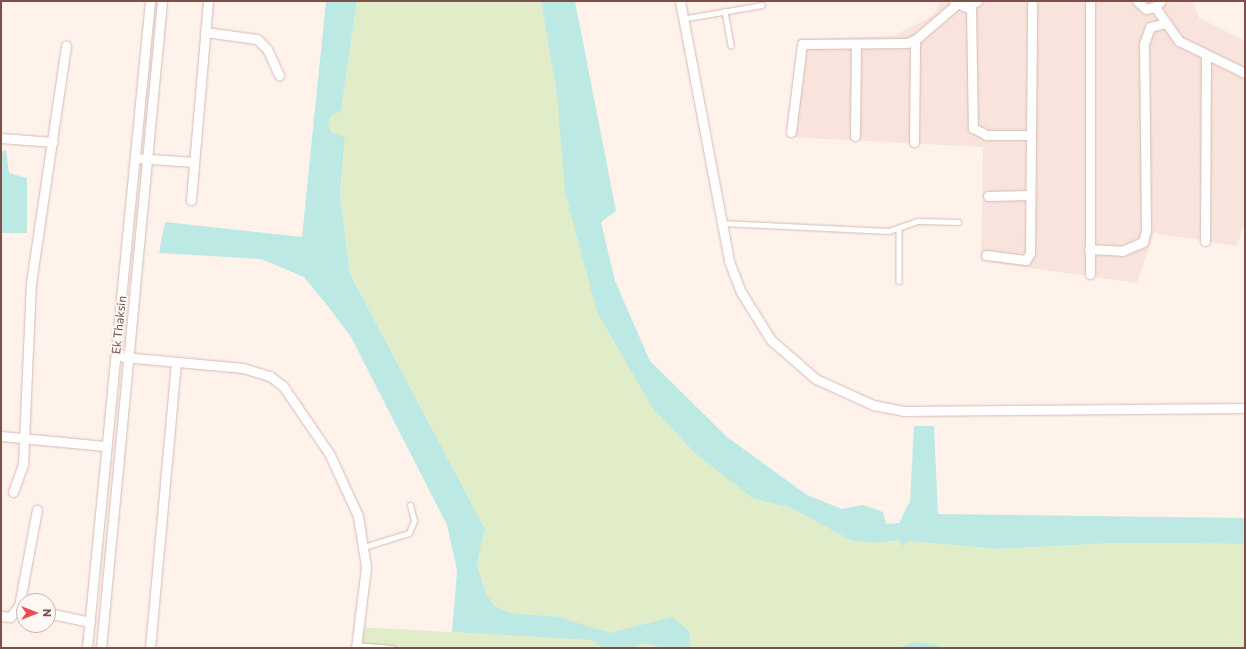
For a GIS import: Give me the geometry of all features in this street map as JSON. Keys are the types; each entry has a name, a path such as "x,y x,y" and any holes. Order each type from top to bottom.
{"street":[{"name":"Ek Thaksin","path":"87,648 105,446 116,356 150,1"},
{"path":"101,648 130,357 162,1"},
{"path":"191,200 208,1"},
{"path":"680,1 682,19 722,223 730,261 741,292 771,340 816,379 874,405 924,412 1245,408"},
{"path":"986,255 1021,260 1029,257 1032,1"},
{"path":"1090,1 1090,274"},
{"path":"1136,1 1146,9 1158,4 1166,23 1179,41 1206,56 1245,73"},
{"path":"791,132 800,47 807,44 856,45 915,40 956,3 974,4 973,128 987,134 1031,135"},
{"path":"1089,248 1122,251 1143,242 1146,230 1144,44 1150,27 1166,23"},
{"path":"205,32 257,39 267,49 279,75"},
{"path":"914,142 915,40"},
{"path":"855,136 856,45"},
{"path":"13,492 23,464 28,312 66,46"},
{"path":"1205,240 1206,56"},
{"path":"1,138 53,142"},
{"path":"136,158 194,162"},
{"path":"988,196 1030,195"},
{"path":"116,356 253,370 270,376 283,386 330,455 358,516 364,547 366,575 356,646"},
{"path":"150,648 176,362"},
{"path":"1,436 105,446"},
{"path":"23,593 37,510"},
{"path":"1,616 10,617 16,611"},
{"path":"56,614 90,622"}],"lane":[{"path":"682,19 762,5"},
{"path":"726,11 731,45"},
{"path":"722,223 899,230 918,221 958,222"},
{"path":"899,230 899,282"},
{"path":"364,547 410,533 414,521 410,505"},
{"path":"356,646 393,648"}],"shaded area":[{"path":"940,1 1193,1 1199,18 1245,41 1245,222 1237,246 1154,233 1137,283 981,261 983,147 788,137 798,39 894,36 934,15"}],"green space":[{"path":"357,1 541,1 597,312 754,499 789,507 852,541 879,543 899,540 996,549 1116,543 1245,544 1245,648 356,648 358,627 485,634 486,594 477,564 485,529 350,274 340,195 345,137 331,132 328,126 330,117 341,111"}],"water":[{"path":"326,1 357,1 341,111 330,117 328,126 331,132 345,137 340,195 350,274 485,529 477,564 486,594 494,606 509,613 558,617 610,633 672,617 689,631 690,648 662,648 644,643 630,648 603,648 592,640 452,632 457,570 447,525 351,337 327,305 304,277 261,259 159,253 165,222 302,237"},
{"path":"541,1 575,1 616,211 601,222 615,281 650,361 727,437 807,495 842,509 863,505 883,512 886,524 899,523 910,501 914,426 934,426 938,514 1245,518 1245,544 1116,543 996,549 909,541 902,546 899,540 879,543 852,541 789,507 754,499 695,453 652,407 597,312 565,192 557,94"},
{"path":"6,150 9,173 27,178 27,233 1,233 1,151"},
{"path":"916,642 937,645 944,648 897,648"}]}
